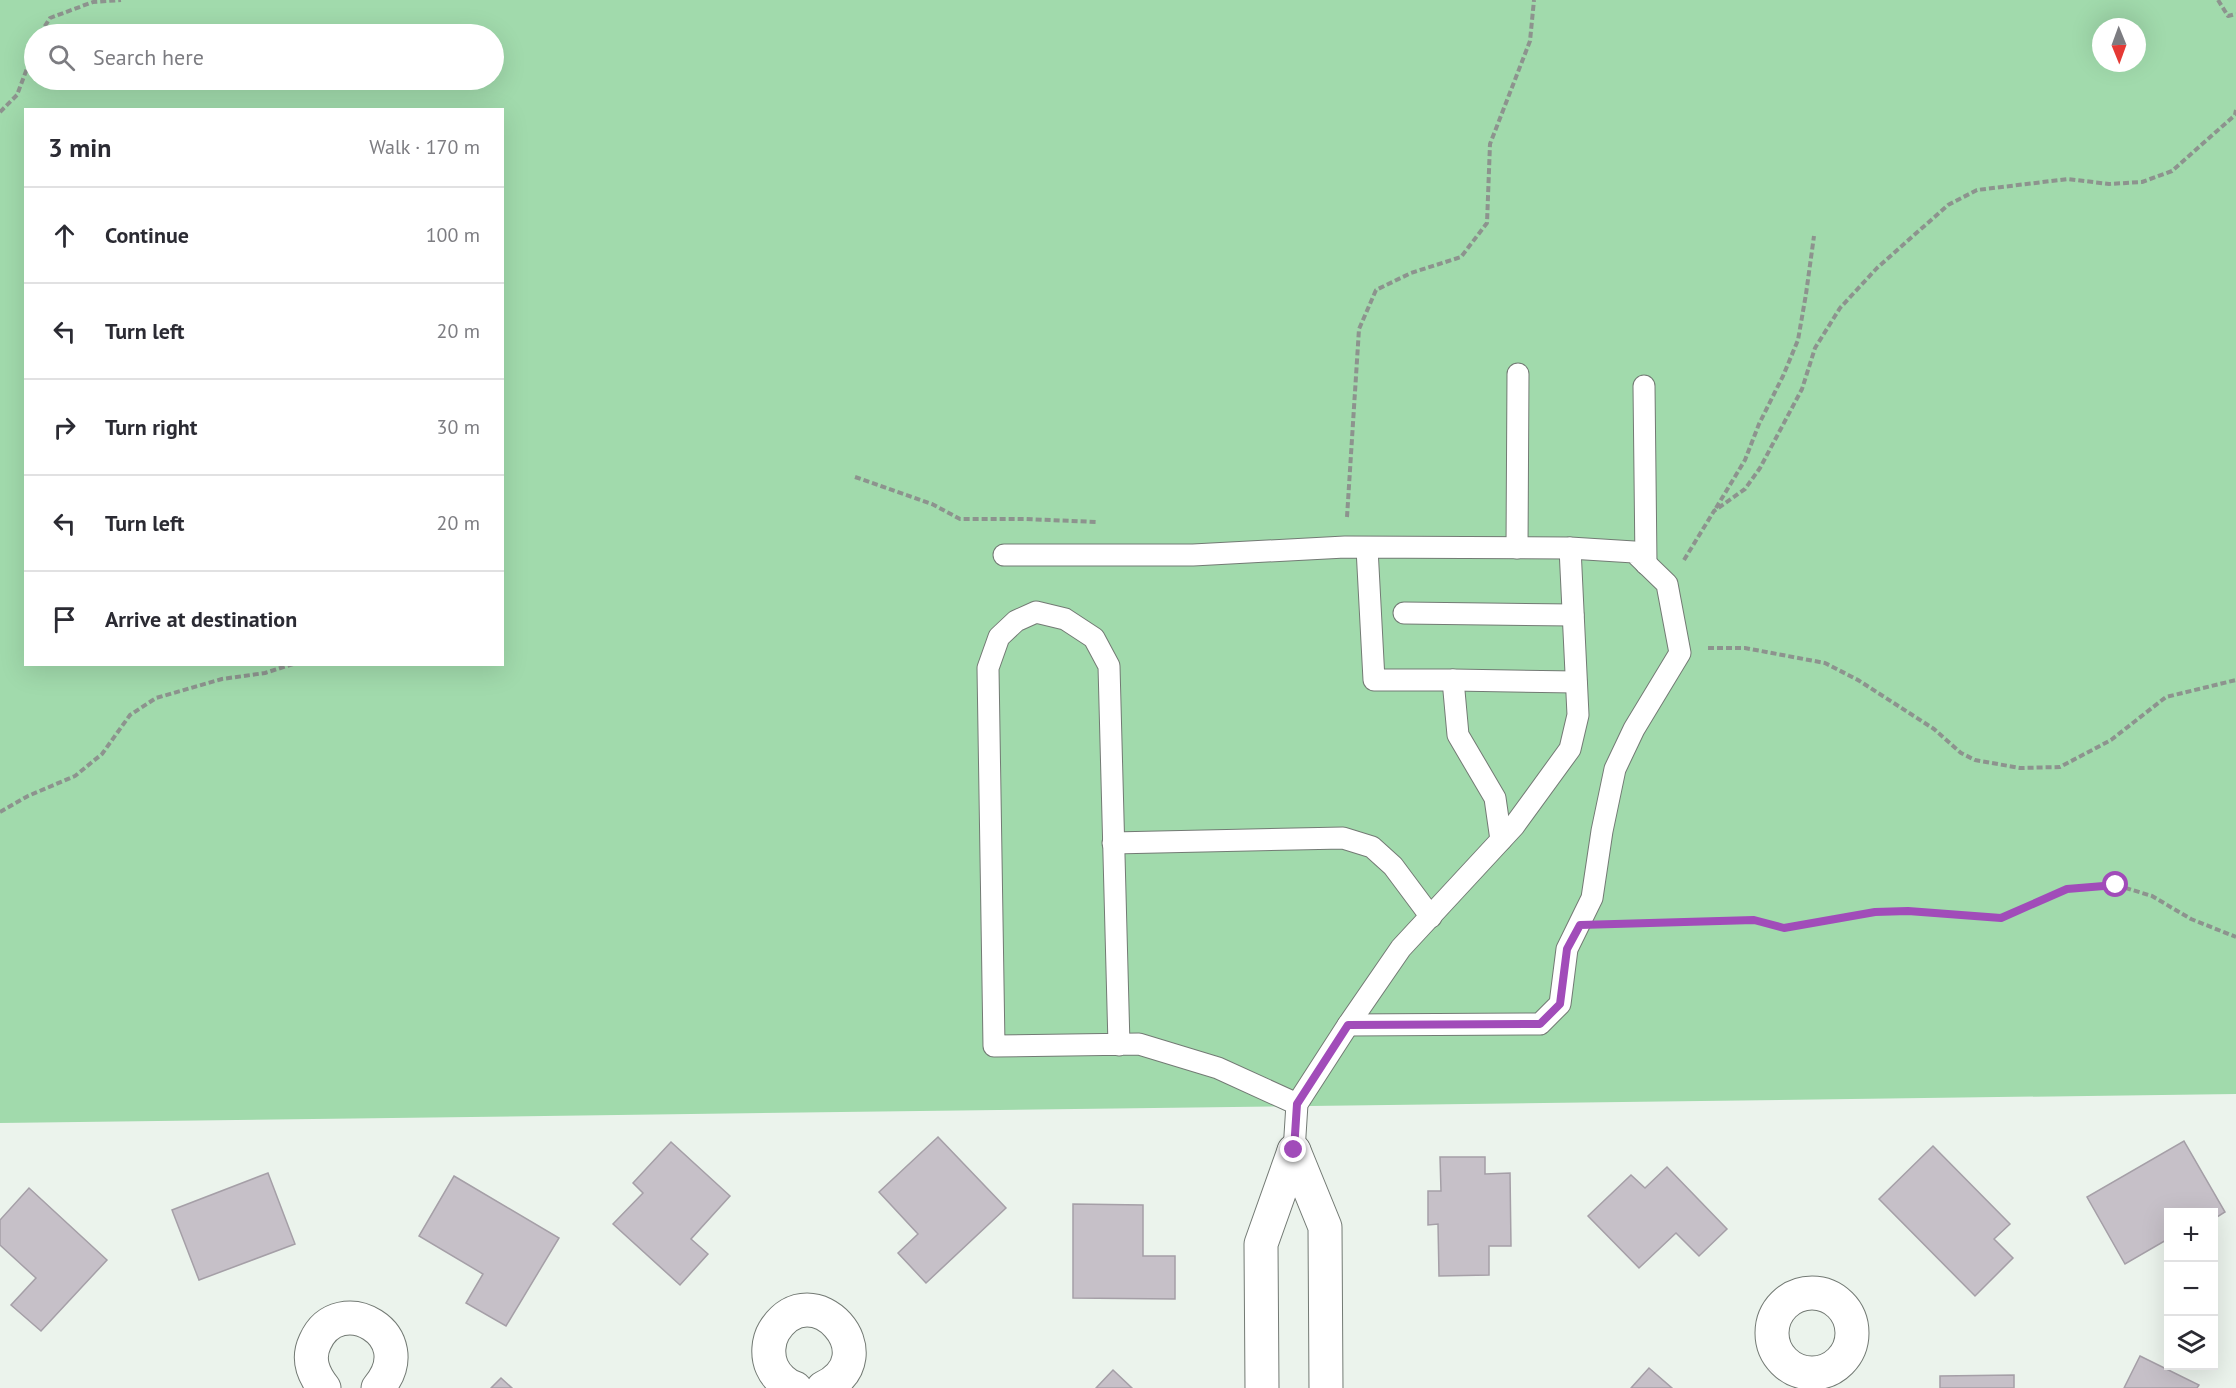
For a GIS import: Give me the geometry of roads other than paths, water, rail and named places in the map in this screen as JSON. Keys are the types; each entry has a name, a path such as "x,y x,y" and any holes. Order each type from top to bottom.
{"street":[{"path":"1262,1388 1261,1244 1294,1150"},
{"path":"1294,1150 1325,1227 1326,1388"},
{"path":"795,1388 778,1377 771,1365 768,1351 771,1336 779,1324 791,1315 806,1311 820,1312 833,1319 843,1330 848,1344 848,1359 843,1372 833,1383 823,1388"},
{"path":"324,1388 315,1377 311,1362 312,1348 318,1334 329,1324 343,1319 358,1318 372,1323 383,1333 390,1346 392,1361 388,1376 378,1388"}],"lane":[{"path":"1517,548 1518,374"},
{"path":"1644,386 1646,564"},
{"path":"1004,555 1193,555 1346,548 1570,548 1634,552 1667,584 1680,653 1634,729 1615,769 1602,831 1592,898 1567,949 1560,1004 1540,1024 1348,1025"},
{"path":"1368,548 1374,680 1576,682"},
{"path":"1294,1150 1297,1104 1348,1025 1401,948 1501,840 1570,749 1578,715 1570,548"},
{"path":"1119,1045 1109,666 1094,638 1065,619 1036,612 1016,621 999,637 987,668 994,1046 1119,1045 1139,1044 1218,1068 1297,1104"},
{"path":"1404,613 1573,615"},
{"path":"1453,680 1458,735 1495,798 1501,840"},
{"path":"1113,843 1343,838 1372,848 1393,866 1431,916"}]}
